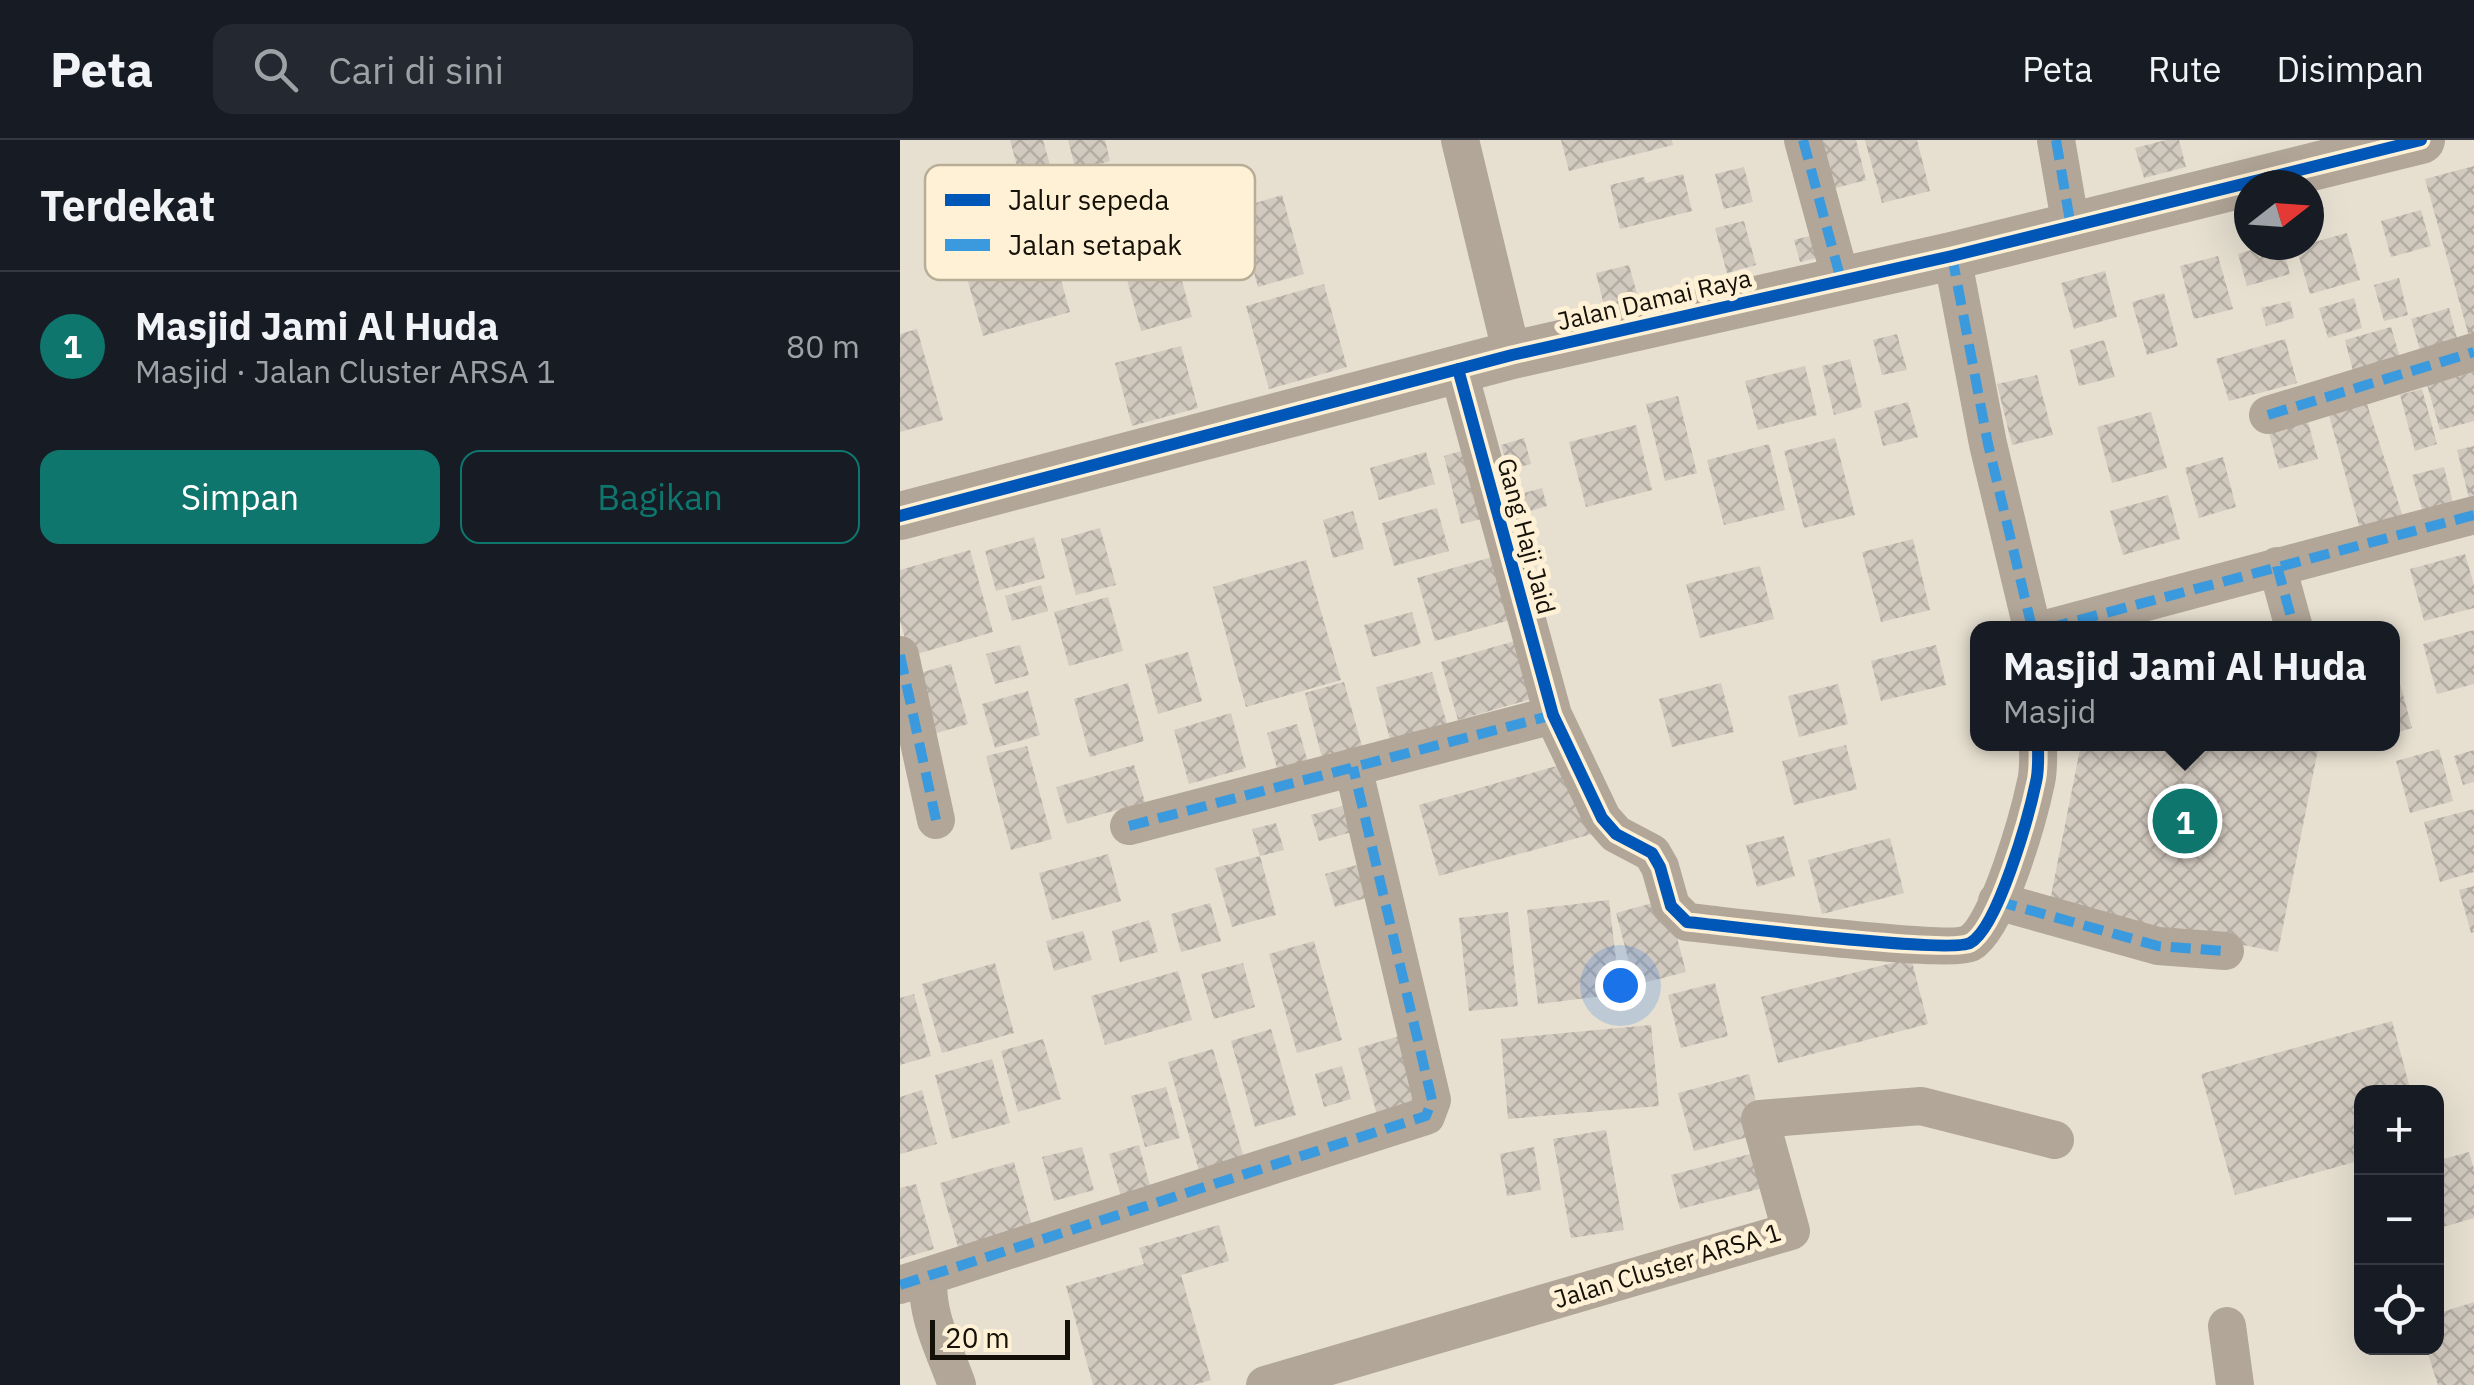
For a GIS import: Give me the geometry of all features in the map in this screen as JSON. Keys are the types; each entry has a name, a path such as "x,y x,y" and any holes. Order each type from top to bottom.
{"street":[{"path":"1460,140 1512,354"},
{"path":"1802,140 1841,280"},
{"path":"2056,140 2071,228"},
{"name":"Jalan Damai Raya","path":"900,516 1512,354 2071,228 2421,140"},
{"path":"1952,256 1988,444 2030,621"},
{"path":"2268,415 2474,352"},
{"name":"Gang Haji Jaid","path":"1458,370 1553,714 1602,818 1616,834 1652,854 1660,867 1671,906 1687,922 1955,947 1970,943 1985,931 1998,901"},
{"path":"2075,621 2474,514"},
{"path":"2277,566 2292,621"},
{"path":"900,655 936,820"},
{"path":"1129,826 1553,714"},
{"path":"2038,751 2037,778 2011,870 1998,901 2158,946 2225,951"},
{"path":"915,1281 1426,1116 1432,1100 1353,766"},
{"name":"Jalan Cluster ARSA 1","path":"1265,1385 1791,1231 1760,1119 1920,1106 2055,1140"},
{"path":"915,1281 928,1289 932,1315 958,1385"},
{"path":"2228,1326 2235,1385"}],"building":[{"path":"1010,140 1043,140 1050,165 1017,165"},
{"path":"1068,140 1105,140 1110,161 1074,165"},
{"path":"1561,140 1672,140 1673,145 1569,171"},
{"path":"1819,140 1856,140 1866,180 1832,189"},
{"path":"1865,140 1917,140 1930,191 1882,203"},
{"path":"2179,140 2186,167 2144,178 2135,148"},
{"path":"2474,166 2474,339 2470,340 2425,179"},
{"path":"1744,167 1753,202 1724,209 1715,174"},
{"path":"1683,174 1692,211 1620,229 1610,185 1644,177 1646,183"},
{"path":"1282,195 1304,274 1258,287 1255,203"},
{"path":"2421,210 2431,246 2391,257 2381,221"},
{"path":"1744,221 1756,265 1727,273 1715,228"},
{"path":"1825,232 1831,255 1800,262 1794,240"},
{"path":"2347,233 2360,280 2310,294 2300,260 2324,260 2324,239"},
{"path":"2218,256 2233,309 2194,319 2180,266"},
{"path":"2240,260 2286,260 2290,274 2247,286"},
{"path":"1629,265 1639,301 1605,310 1596,273"},
{"path":"2105,271 2117,317 2074,329 2061,283"},
{"path":"2399,278 2408,315 2384,321 2374,285"},
{"path":"968,280 1061,280 1070,312 983,336"},
{"path":"1127,280 1182,280 1192,317 1141,331"},
{"path":"1324,284 1347,367 1269,389 1246,306"},
{"path":"2164,293 2178,346 2147,355 2132,302"},
{"path":"2354,298 2362,328 2328,338 2319,308"},
{"path":"2290,301 2294,318 2266,326 2261,308"},
{"path":"2449,308 2460,349 2423,360 2411,319"},
{"path":"2391,327 2404,371 2356,383 2345,340"},
{"path":"917,329 943,420 900,432 900,334"},
{"path":"1897,334 1907,370 1882,375 1873,340"},
{"path":"2285,339 2297,383 2229,401 2216,359"},
{"path":"2104,340 2115,377 2079,386 2070,350"},
{"path":"1181,346 1198,408 1132,426 1115,363"},
{"path":"1850,359 1862,407 1834,415 1822,366"},
{"path":"1805,366 1817,415 1758,430 1745,381"},
{"path":"2474,372 2474,421 2440,430 2427,385"},
{"path":"2037,375 2053,435 2012,445 1997,384"},
{"path":"2422,389 2437,444 2415,451 2400,395"},
{"path":"1678,396 1697,473 1665,481 1646,404"},
{"path":"1908,402 1918,437 1883,446 1874,411"},
{"path":"2367,404 2403,517 2360,529 2329,415"},
{"path":"2305,411 2318,459 2279,469 2266,422"},
{"path":"2151,412 2167,468 2112,483 2097,427"},
{"path":"1636,425 1652,490 1586,507 1569,442"},
{"path":"1524,438 1531,464 1508,470 1501,445"},
{"path":"1835,438 1855,515 1804,528 1784,451"},
{"path":"1769,444 1785,510 1724,525 1707,460"},
{"path":"2474,446 2474,500 2470,502 2457,450"},
{"path":"1468,449 1486,518 1461,524 1444,456"},
{"path":"1426,452 1435,484 1379,500 1370,468"},
{"path":"2223,457 2236,507 2199,518 2185,468"},
{"path":"2444,467 2454,507 2424,516 2412,475"},
{"path":"1542,488 1547,506 1508,518 1502,499"},
{"path":"2168,495 2180,539 2123,555 2110,511"},
{"path":"1437,508 1449,551 1394,566 1382,523"},
{"path":"1353,511 1364,549 1333,558 1323,520"},
{"path":"1100,528 1116,585 1076,595 1061,539"},
{"path":"1034,537 1045,578 996,591 985,551"},
{"path":"1913,539 1930,610 1881,622 1862,552"},
{"path":"970,550 993,632 910,656 900,621 900,570"},
{"path":"1503,554 1521,617 1435,641 1417,578"},
{"path":"2465,554 2474,585 2474,608 2424,621 2410,569"},
{"path":"1306,560 1341,680 1246,707 1213,587"},
{"path":"1760,566 1774,619 1700,638 1686,584"},
{"path":"1041,585 1048,611 1012,621 1005,596"},
{"path":"1108,597 1123,651 1069,666 1054,612"},
{"path":"1412,612 1421,644 1373,657 1364,625"},
{"path":"2474,630 2474,684 2437,694 2423,644"},
{"path":"1522,639 1538,697 1458,720 1441,662"},
{"path":"1020,645 1029,675 995,684 986,654"},
{"path":"1936,645 1946,685 1881,701 1871,661"},
{"path":"1188,652 1202,701 1158,714 1145,664"},
{"path":"951,664 968,724 923,737 906,677"},
{"path":"1432,672 1448,727 1391,743 1376,687"},
{"path":"1344,682 1365,757 1325,769 1305,693"},
{"path":"1128,683 1144,741 1090,757 1074,699"},
{"path":"1721,683 1734,732 1672,747 1659,699"},
{"path":"2400,683 2412,728 2400,732"},
{"path":"1838,684 1848,724 1799,737 1788,696"},
{"path":"1028,691 1040,735 995,748 982,704"},
{"path":"1231,713 1246,768 1189,784 1174,730"},
{"path":"1297,724 1309,766 1279,775 1267,733"},
{"path":"1846,745 1857,789 1794,805 1782,761"},
{"path":"1027,746 1052,839 1011,850 986,756"},
{"path":"2439,749 2453,801 2410,813 2396,761"},
{"path":"2474,750 2474,782 2463,785 2454,756"},
{"path":"2080,751 2318,751 2278,952 2049,906"},
{"path":"1571,762 1592,834 1439,876 1419,805"},
{"path":"1134,765 1145,802 1067,824 1056,787"},
{"path":"1356,802 1363,829 1319,841 1311,815"},
{"path":"2474,809 2474,872 2440,882 2424,822"},
{"path":"1276,823 1284,850 1260,856 1252,829"},
{"path":"1784,836 1795,876 1757,887 1746,845"},
{"path":"1890,838 1904,893 1822,914 1808,860"},
{"path":"1108,854 1121,901 1052,920 1039,873"},
{"path":"1260,856 1276,915 1232,927 1215,868"},
{"path":"1371,861 1380,894 1335,907 1325,874"},
{"path":"2474,886 2474,932 2471,933 2459,890"},
{"path":"1667,899 1686,972 1635,985 1616,913"},
{"path":"1609,900 1620,994 1538,1004 1527,910"},
{"path":"1210,903 1221,941 1181,952 1171,914"},
{"path":"1508,912 1518,1006 1469,1011 1459,918"},
{"path":"1149,920 1158,952 1120,962 1112,931"},
{"path":"1083,931 1092,960 1054,971 1046,941"},
{"path":"1314,941 1342,1040 1297,1053 1269,954"},
{"path":"1911,958 1928,1024 1778,1063 1761,997"},
{"path":"995,963 1014,1033 942,1053 922,984"},
{"path":"1243,963 1255,1007 1214,1019 1201,974"},
{"path":"1178,971 1192,1020 1105,1045 1091,996"},
{"path":"1715,983 1728,1036 1681,1048 1668,995"},
{"path":"914,994 931,1056 900,1065 900,998"},
{"path":"2392,1021 2409,1085 2354,1085 2354,1162 2235,1195 2201,1074"},
{"path":"1651,1025 1659,1106 1508,1119 1501,1039"},
{"path":"1271,1029 1296,1115 1255,1127 1231,1041"},
{"path":"1403,1035 1423,1105 1378,1118 1358,1048"},
{"path":"1043,1039 1061,1099 1018,1112 1001,1051"},
{"path":"1213,1049 1246,1165 1201,1178 1168,1062"},
{"path":"992,1059 1010,1123 952,1139 935,1075"},
{"path":"1342,1066 1351,1099 1324,1107 1315,1074"},
{"path":"1749,1074 1764,1133 1694,1151 1678,1093"},
{"path":"1166,1087 1180,1138 1145,1147 1131,1096"},
{"path":"922,1090 937,1144 900,1154 900,1097"},
{"path":"1606,1130 1624,1230 1571,1238 1553,1139"},
{"path":"1139,1145 1151,1189 1121,1197 1109,1154"},
{"path":"1082,1147 1094,1190 1054,1201 1042,1157"},
{"path":"1534,1147 1541,1190 1507,1196 1500,1154"},
{"path":"2469,1152 2474,1169 2474,1218 2444,1227 2444,1175 2444,1159"},
{"path":"1754,1153 1763,1188 1680,1209 1671,1175"},
{"path":"1014,1162 1034,1233 960,1254 940,1183"},
{"path":"916,1184 934,1249 900,1259 900,1188"},
{"path":"1219,1225 1229,1261 1181,1275 1211,1380 1194,1385 1093,1385 1066,1286 1144,1264 1139,1248"},
{"path":"2474,1302 2474,1385 2438,1385 2428,1355 2444,1355 2444,1311"}],"marked path":[{"path":"1803,140 1841,280"},
{"path":"2056,140 2071,227"},
{"path":"1952,256 1988,444 2030,621"},
{"path":"2268,415 2474,352"},
{"path":"2075,621 2474,515"},
{"path":"2277,566 2292,621"},
{"path":"900,655 936,820"},
{"path":"1129,826 1553,715"},
{"path":"900,1285 1426,1116 1432,1100 1353,767"},
{"path":"1997,901 2158,946 2225,951"}],"cycle path":[{"path":"900,516 1512,355 1952,256 2421,140"},
{"path":"1458,369 1553,715 1602,818 1616,834 1652,853 1671,906 1687,922 1882,942 1970,943 1991,916 2011,869 2036,782 2038,751"}],"place":[{"name":"Masjid Jami Al Huda","path":"2185,821"}]}
